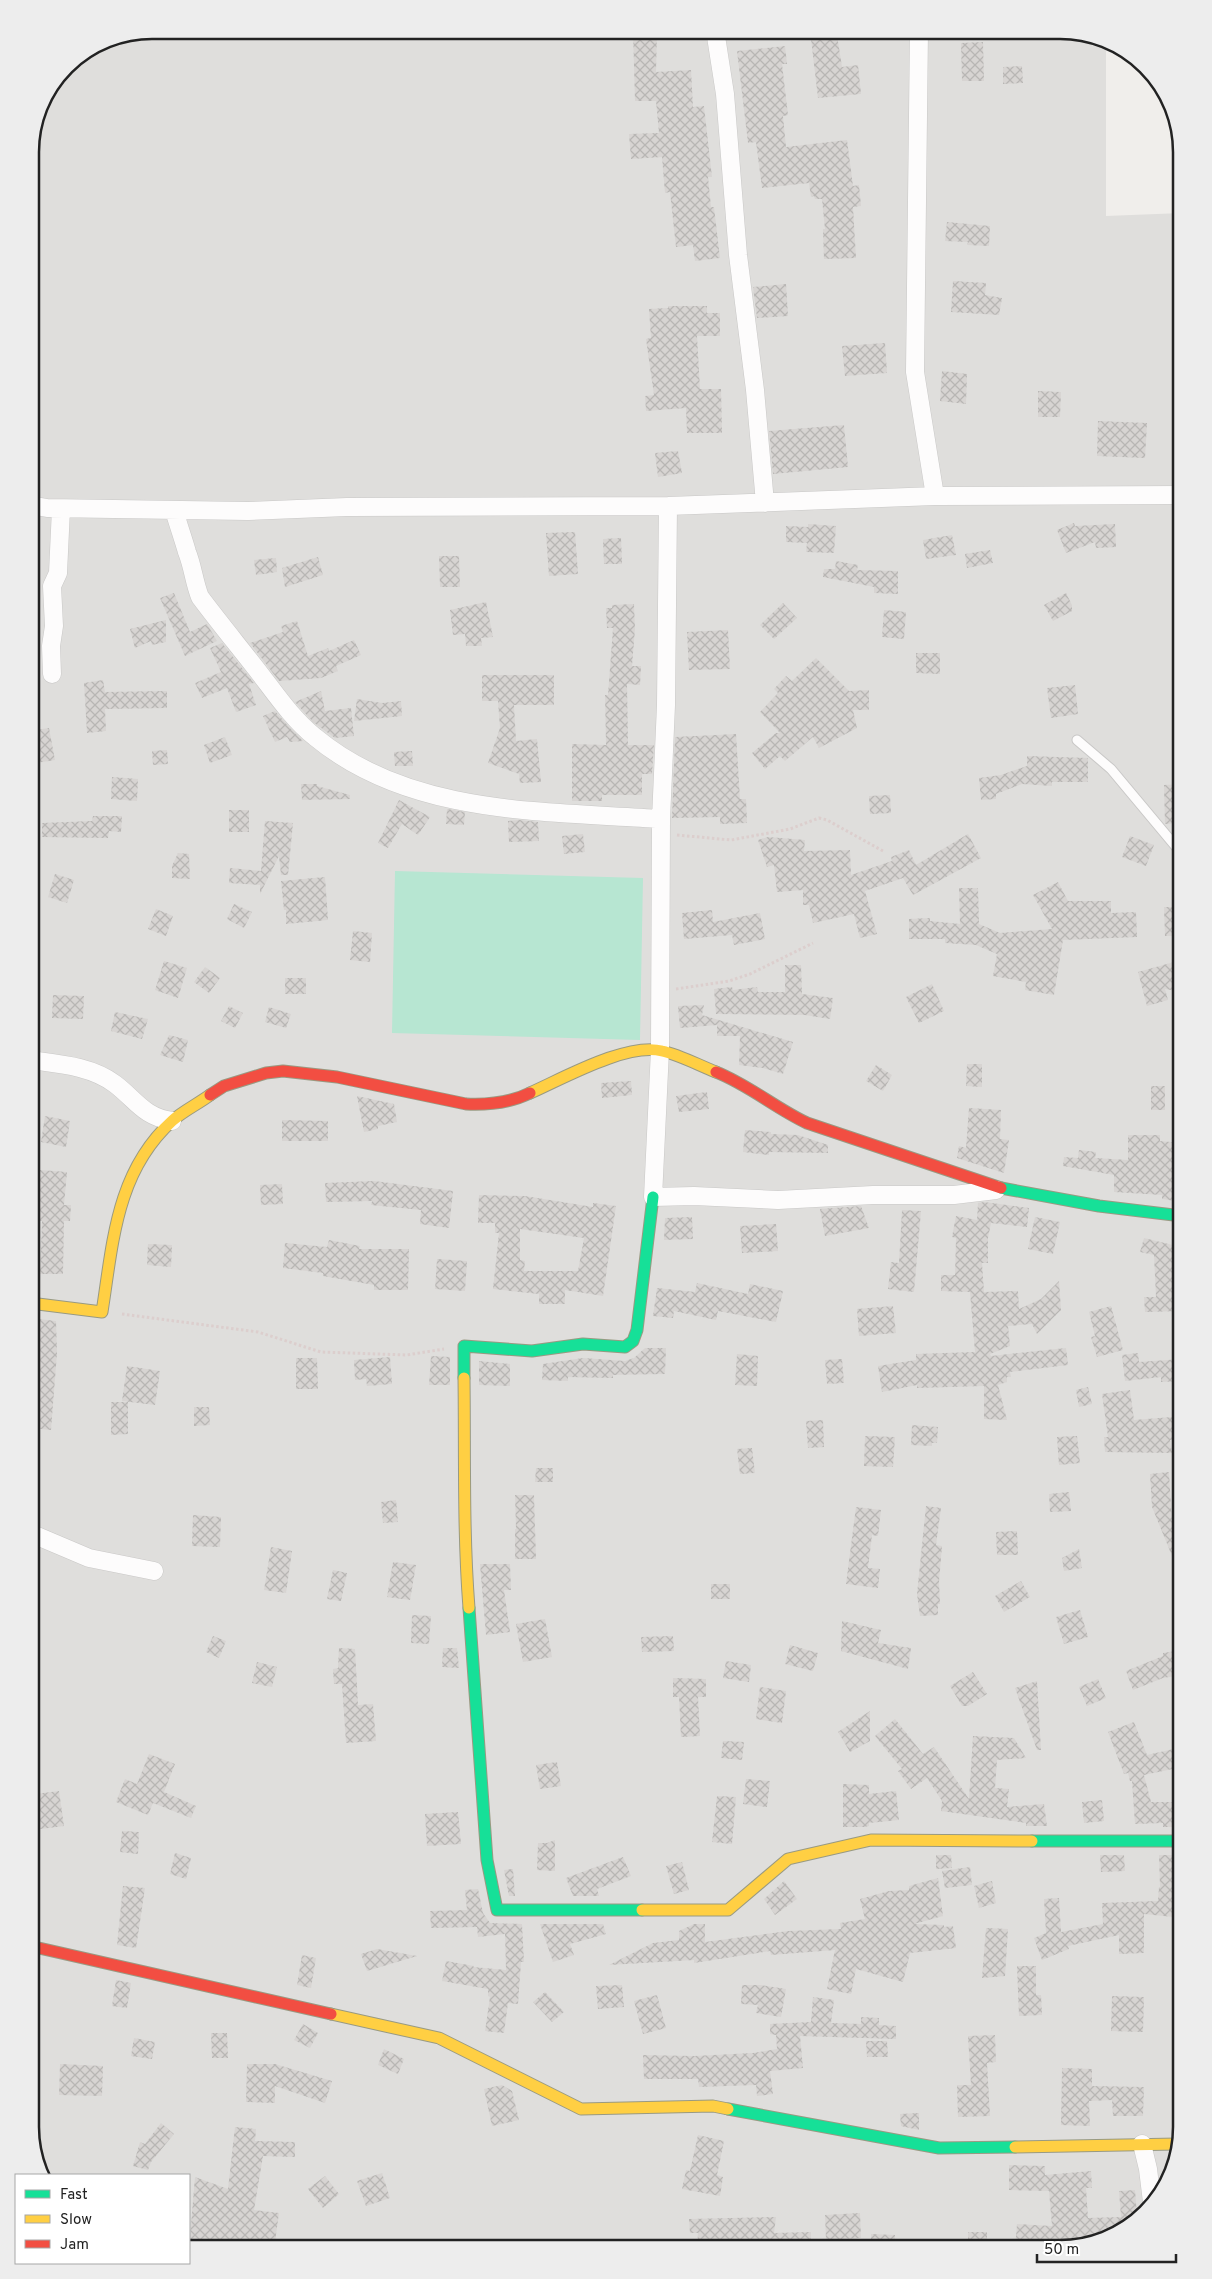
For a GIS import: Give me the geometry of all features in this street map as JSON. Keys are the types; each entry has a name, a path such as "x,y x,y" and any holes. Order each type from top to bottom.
{"street":[{"path":"716,39 725,94 738,255 755,390 765,503"},
{"path":"918,39 915,372 935,496"},
{"path":"39,506 61,509 174,510 668,506 935,496 1173,495"},
{"path":"668,506 666,705 661,827 660,1050 653,1197 637,1330 633,1341 625,1347 583,1344 532,1351 464,1346 466,1471 464,1544 487,1860 497,1910 728,1910 788,1859 872,1840 1173,1840"},
{"path":"52,674 51,646 54,626 52,586 58,574 61,509"},
{"path":"174,510 180,534 188,552 193,581 200,597 284,705 314,736 348,762 380,778 440,797 495,806 661,827"},
{"path":"39,1304 102,1312 115,1227 125,1189 141,1158 172,1121 224,1086 266,1073 283,1071 337,1077 466,1104 483,1105 502,1103 526,1096 609,1057 630,1052 660,1050 738,1080 788,1114 807,1123 1003,1189 1099,1206 1173,1215"},
{"path":"39,1061 74,1066 96,1073 115,1084 150,1116 172,1121"},
{"path":"653,1197 694,1196 778,1200 873,1195 954,1195 1003,1189"},
{"path":"39,1537 89,1558 154,1571"},
{"path":"39,1948 439,2038 581,2109 713,2106 939,2148 1172,2144"},
{"path":"1142,2144 1151,2194"}],"lane":[{"path":"1077,740 1111,769 1173,843"}],"path":[{"path":"661,827 731,840 790,829 818,818 827,820 883,851"},
{"path":"661,992 729,982 813,944"},
{"path":"102,1312 258,1332 321,1352 407,1355 464,1346"}],"shaded area":[{"path":"145,39 1067,39 1082,41 1106,49 1106,216 1173,213 1173,2127 1169,2156 1162,2177 1145,2202 1117,2225 1103,2232 1082,2238 1060,2240 190,2240 190,2174 49,2174 41,2149 39,2127 39,145 43,123 50,102 67,77 89,58 109,47"}],"green space":[{"path":"395,871 643,878 640,1040 392,1033"}],"building":[{"path":"633,39 657,39 656,72 691,70 693,107 704,106 712,177 708,177 711,207 714,207 720,258 695,261 693,245 676,247 670,192 665,193 662,157 631,159 629,134 659,133 656,101 635,101"},
{"path":"811,39 838,39 842,67 858,65 861,94 818,98"},
{"path":"983,42 984,81 962,81 961,43"},
{"path":"785,46 787,64 782,64 788,115 783,116 786,147 847,140 853,186 859,185 861,206 853,207 856,258 824,259 823,229 825,229 822,199 815,199 814,196 811,197 809,183 762,188 756,142 748,143 737,51"},
{"path":"1022,66 1023,83 1003,84 1003,67"},
{"path":"947,222 990,226 989,246 967,245 968,242 945,241"},
{"path":"953,281 986,283 985,295 1002,298 999,315 951,312"},
{"path":"786,284 788,316 757,318 753,287"},
{"path":"668,306 707,306 707,313 720,313 720,336 697,336 700,389 721,389 722,433 687,433 686,408 646,411 645,396 654,395 646,339 651,338 649,309 668,308"},
{"path":"885,343 887,373 845,376 842,346"},
{"path":"942,371 967,374 966,404 940,401"},
{"path":"1038,391 1061,392 1060,417 1038,417"},
{"path":"1098,421 1147,423 1145,458 1097,456"},
{"path":"844,425 848,467 773,474 769,431"},
{"path":"678,451 682,473 658,477 655,453"},
{"path":"1074,523 1075,526 1115,524 1116,547 1096,548 1095,542 1066,553 1057,530"},
{"path":"808,524 836,526 834,553 806,552 807,543 786,542 786,526 808,527"},
{"path":"575,532 578,574 549,576 546,533"},
{"path":"952,535 956,555 926,559 923,540"},
{"path":"621,538 622,564 604,564 603,539"},
{"path":"990,550 993,563 967,568 965,554"},
{"path":"439,556 459,556 460,587 440,587"},
{"path":"318,557 323,575 285,587 282,568"},
{"path":"276,558 277,572 256,575 254,560"},
{"path":"836,561 858,565 857,570 898,571 898,594 874,593 874,587 823,577 824,569 835,569"},
{"path":"174,593 190,632 207,624 217,641 185,656 160,598"},
{"path":"1066,593 1072,605 1072,611 1053,621 1044,605"},
{"path":"486,602 493,637 481,638 482,646 466,646 465,634 453,635 450,610"},
{"path":"783,603 797,618 774,639 760,625"},
{"path":"634,604 635,629 632,666 641,666 640,685 627,684 628,745 654,745 652,774 642,774 642,795 602,795 602,801 572,801 572,744 606,745 605,695 608,695 613,628 607,628 606,608 612,608 612,605"},
{"path":"884,610 906,612 904,639 882,637"},
{"path":"166,620 166,642 152,645 151,641 135,648 130,629"},
{"path":"297,621 308,656 328,648 329,651 354,640 361,655 336,666 338,671 321,678 279,681 250,643 283,632 281,626"},
{"path":"728,630 730,669 689,670 687,632"},
{"path":"222,643 254,683 249,684 256,705 236,712 227,688 202,698 195,683 221,672 210,648"},
{"path":"916,653 940,653 940,674 916,673"},
{"path":"816,658 849,691 869,690 869,710 853,710 857,728 819,748 813,737 785,761 780,756 765,769 752,753 776,733 780,733 760,712 778,693 774,689 786,676 792,681"},
{"path":"482,675 554,675 554,705 514,705 516,741 537,739 541,782 520,783 519,774 488,763 500,728 498,701 482,701"},
{"path":"103,680 105,692 167,691 167,708 105,709 106,731 87,733 84,683"},
{"path":"1075,685 1078,714 1051,718 1047,688"},
{"path":"321,691 325,711 351,708 354,736 335,738 313,722 295,702"},
{"path":"357,699 382,703 401,701 402,716 354,721"},
{"path":"275,711 303,741 290,742 287,737 275,742 263,716"},
{"path":"49,728 55,760 39,763 39,730"},
{"path":"736,734 740,799 746,799 747,823 720,824 720,817 672,818 675,737"},
{"path":"225,737 232,755 210,763 204,745"},
{"path":"167,750 168,764 153,765 152,751"},
{"path":"412,751 413,766 395,766 394,752"},
{"path":"1027,756 1088,758 1088,782 1052,782 1052,786 1022,784 996,794 996,799 981,800 979,778 1001,775 1027,766"},
{"path":"112,777 138,779 137,801 111,799"},
{"path":"301,784 317,784 317,786 350,795 350,799 302,800"},
{"path":"1173,784 1173,824 1165,824 1164,785"},
{"path":"890,795 891,813 870,814 869,796"},
{"path":"399,800 430,817 418,835 402,824 388,848 378,843"},
{"path":"447,809 465,812 464,825 446,824"},
{"path":"229,810 249,810 249,832 229,832"},
{"path":"93,816 122,816 121,832 109,831 108,838 42,837 42,823 92,821"},
{"path":"265,821 293,823 288,875 281,875 279,856 260,894 260,885 229,883 230,868 261,871"},
{"path":"508,821 538,822 539,841 509,842"},
{"path":"583,834 585,852 564,854 562,836"},
{"path":"968,834 981,858 913,895 903,878 865,891 877,934 860,938 854,914 813,923 809,905 803,905 803,890 777,892 774,865 767,867 758,840 768,837 805,840 804,851 850,850 851,875 892,861 891,857 909,850 916,865"},
{"path":"1130,836 1154,845 1146,866 1122,857"},
{"path":"178,853 189,854 190,879 172,878 172,866"},
{"path":"55,874 74,880 67,903 48,897"},
{"path":"325,877 328,920 286,924 286,910 284,910 281,881"},
{"path":"1058,882 1068,901 1111,901 1111,913 1136,912 1137,937 1063,940 1054,995 1025,990 1026,982 993,976 997,954 976,945 945,943 945,939 909,939 909,919 930,918 930,921 960,924 959,888 978,888 979,924 1000,933 1052,929 1033,895"},
{"path":"234,904 252,912 244,928 227,919"},
{"path":"1164,907 1173,907 1173,936 1165,936"},
{"path":"156,909 173,916 166,936 148,929"},
{"path":"712,910 713,922 760,913 765,939 734,945 732,935 684,939 682,913"},
{"path":"353,931 372,933 370,962 350,960"},
{"path":"164,961 187,968 178,998 155,990"},
{"path":"1173,962 1173,990 1165,989 1168,1000 1147,1006 1138,972"},
{"path":"785,965 801,965 802,994 833,998 830,1019 805,1015 716,1014 714,989 732,987 733,990 757,987 758,992 785,992"},
{"path":"205,967 220,978 209,993 194,982"},
{"path":"285,978 306,978 306,994 285,994"},
{"path":"932,984 944,1011 919,1023 906,997"},
{"path":"53,995 84,996 83,1019 52,1018"},
{"path":"704,1005 702,1015 793,1042 783,1074 763,1068 739,1065 740,1036 717,1036 717,1025 680,1028 678,1006"},
{"path":"229,1006 243,1013 235,1028 221,1021"},
{"path":"269,1007 291,1014 286,1028 265,1022"},
{"path":"115,1012 148,1019 142,1039 111,1031"},
{"path":"169,1035 188,1040 183,1062 160,1055"},
{"path":"967,1064 982,1064 982,1087 966,1086"},
{"path":"876,1065 892,1075 883,1091 866,1081"},
{"path":"631,1081 632,1095 602,1098 601,1083"},
{"path":"1151,1086 1165,1086 1165,1110 1151,1110"},
{"path":"707,1092 709,1109 679,1112 676,1096"},
{"path":"357,1096 394,1104 397,1122 378,1126 378,1129 364,1132"},
{"path":"969,1108 1001,1110 1000,1139 1009,1140 1004,1173 957,1158 959,1146 966,1148"},
{"path":"45,1116 70,1121 66,1147 41,1142"},
{"path":"282,1120 328,1121 328,1141 282,1141"},
{"path":"745,1130 771,1132 771,1134 798,1135 828,1145 828,1153 769,1152 769,1155 743,1152"},
{"path":"1128,1135 1160,1135 1160,1141 1173,1142 1173,1201 1162,1199 1162,1195 1114,1192 1114,1175 1063,1166 1064,1157 1078,1158 1079,1150 1096,1152 1095,1158 1128,1160"},
{"path":"40,1170 67,1172 64,1205 71,1205 70,1221 64,1221 63,1274 40,1274 42,1221 39,1221"},
{"path":"374,1181 453,1191 449,1228 420,1224 421,1210 371,1205 372,1201 326,1202 325,1183"},
{"path":"282,1184 283,1204 261,1205 260,1185"},
{"path":"479,1195 525,1196 593,1207 593,1203 616,1206 603,1296 565,1290 565,1304 539,1304 539,1294 493,1289 499,1233 495,1233 495,1223 478,1223","holes":["520,1229 584,1238 578,1271 524,1271 525,1261 520,1260"]},
{"path":"984,1202 1029,1208 1027,1227 991,1223 988,1238 988,1263 982,1263 984,1292 1018,1291 1019,1309 1041,1299 1059,1281 1061,1310 1037,1334 1032,1324 1008,1326 1010,1346 990,1354 991,1356 1066,1348 1068,1365 1010,1372 1011,1377 1007,1377 1007,1382 998,1385 1007,1420 984,1419 984,1386 917,1388 917,1385 882,1392 878,1366 916,1360 916,1354 975,1352 970,1292 941,1291 941,1275 955,1275 956,1238 952,1237 956,1216 977,1220 978,1203"},
{"path":"861,1206 869,1228 825,1236 820,1209"},
{"path":"902,1210 921,1211 914,1292 888,1289 891,1262 899,1263"},
{"path":"692,1217 693,1239 664,1240 665,1218"},
{"path":"1035,1217 1060,1222 1053,1254 1028,1249"},
{"path":"776,1224 778,1251 742,1253 740,1226"},
{"path":"1144,1238 1173,1245 1173,1311 1145,1312 1144,1297 1156,1297 1154,1255 1140,1252"},
{"path":"329,1240 360,1246 359,1249 409,1249 408,1290 374,1290 374,1285 323,1276 323,1273 283,1268 285,1243 327,1247"},
{"path":"148,1244 172,1245 171,1267 147,1265"},
{"path":"437,1259 467,1261 465,1291 435,1289"},
{"path":"697,1283 748,1294 750,1284 783,1291 776,1322 718,1311 716,1320 674,1311 673,1318 653,1316 657,1288 695,1292"},
{"path":"893,1306 896,1333 859,1336 857,1309"},
{"path":"1111,1306 1123,1350 1097,1357 1091,1337 1095,1336 1089,1312"},
{"path":"39,1319 56,1321 57,1353 51,1430 39,1429"},
{"path":"645,1348 666,1348 665,1374 613,1375 613,1378 568,1377 568,1381 542,1380 543,1364 583,1358 625,1361 634,1358"},
{"path":"1138,1353 1139,1362 1173,1360 1173,1381 1161,1382 1161,1377 1125,1381 1122,1355"},
{"path":"737,1354 758,1356 757,1386 735,1385"},
{"path":"431,1356 450,1357 450,1385 429,1385"},
{"path":"390,1357 392,1384 367,1386 366,1379 355,1380 354,1360"},
{"path":"296,1358 317,1358 318,1389 296,1389"},
{"path":"842,1359 844,1383 827,1384 825,1360"},
{"path":"479,1361 510,1364 510,1386 479,1385"},
{"path":"127,1366 160,1371 155,1405 122,1401"},
{"path":"1088,1387 1092,1404 1079,1407 1076,1390"},
{"path":"1130,1390 1134,1420 1172,1417 1173,1440 1170,1440 1172,1453 1105,1452 1104,1437 1108,1437 1102,1394"},
{"path":"111,1402 128,1402 128,1434 111,1435"},
{"path":"194,1407 209,1407 210,1425 194,1426"},
{"path":"823,1420 824,1447 808,1448 806,1421"},
{"path":"912,1425 938,1427 937,1443 932,1443 932,1446 911,1445"},
{"path":"865,1436 895,1437 893,1467 864,1466"},
{"path":"1077,1436 1080,1463 1059,1465 1057,1437"},
{"path":"752,1448 755,1473 740,1474 737,1449"},
{"path":"536,1468 553,1468 553,1482 535,1482"},
{"path":"1169,1472 1173,1522 1173,1556 1152,1507 1150,1474"},
{"path":"1069,1492 1071,1511 1050,1512 1049,1494"},
{"path":"515,1495 534,1495 536,1559 515,1559"},
{"path":"396,1500 398,1522 383,1523 381,1502"},
{"path":"926,1506 941,1508 936,1545 942,1546 939,1582 940,1604 938,1604 938,1615 920,1616 917,1594"},
{"path":"856,1507 881,1510 878,1536 872,1535 868,1568 880,1569 878,1588 846,1584"},
{"path":"193,1515 221,1517 220,1547 192,1546"},
{"path":"1017,1531 1018,1555 997,1555 996,1532"},
{"path":"271,1547 292,1551 286,1593 264,1590"},
{"path":"1079,1549 1082,1568 1064,1571 1062,1558"},
{"path":"393,1562 416,1565 410,1600 387,1597"},
{"path":"480,1564 510,1564 511,1590 504,1590 510,1632 486,1635"},
{"path":"333,1570 347,1573 341,1601 327,1599"},
{"path":"1021,1581 1030,1597 1004,1612 995,1596"},
{"path":"711,1584 730,1584 730,1599 711,1599"},
{"path":"1080,1610 1088,1637 1064,1644 1056,1617"},
{"path":"412,1615 431,1616 429,1644 411,1643"},
{"path":"545,1619 552,1657 523,1662 516,1624"},
{"path":"842,1621 881,1630 878,1643 911,1648 908,1669 841,1651"},
{"path":"213,1636 226,1641 219,1658 206,1652"},
{"path":"673,1636 674,1651 642,1652 641,1637"},
{"path":"790,1645 818,1653 813,1671 785,1664"},
{"path":"339,1648 355,1649 358,1705 373,1704 376,1741 346,1743 342,1684 334,1684 333,1669 338,1668"},
{"path":"443,1648 457,1648 459,1668 442,1667"},
{"path":"1173,1651 1173,1676 1163,1678 1133,1690 1126,1671 1163,1656 1163,1653"},
{"path":"726,1661 751,1665 749,1682 723,1678"},
{"path":"257,1662 277,1667 272,1687 252,1683"},
{"path":"973,1672 987,1694 968,1706 962,1706 950,1686"},
{"path":"673,1678 706,1679 706,1697 698,1697 700,1736 681,1737 679,1697 673,1697"},
{"path":"1098,1679 1106,1698 1087,1706 1079,1687"},
{"path":"1037,1681 1041,1750 1037,1750 1015,1688"},
{"path":"760,1687 786,1691 782,1723 756,1719"},
{"path":"870,1711 870,1741 850,1752 838,1732"},
{"path":"895,1719 923,1754 934,1747 969,1799 973,1736 1014,1738 1026,1758 997,1760 995,1788 1009,1789 1007,1807 1044,1804 1047,1826 1026,1826 1026,1823 941,1811 942,1801 927,1778 911,1789 898,1771 902,1769 875,1736"},
{"path":"1134,1722 1147,1755 1173,1749 1173,1769 1144,1775 1151,1802 1173,1802 1173,1827 1163,1827 1163,1823 1135,1824 1132,1781 1130,1781 1128,1773 1124,1774 1108,1732"},
{"path":"723,1741 744,1742 742,1760 721,1758"},
{"path":"149,1754 175,1764 164,1792 196,1806 191,1818 153,1803 148,1815 116,1802 125,1779 137,1784"},
{"path":"557,1762 561,1786 540,1789 536,1765"},
{"path":"746,1779 770,1781 767,1807 743,1804"},
{"path":"843,1784 869,1785 869,1794 896,1791 899,1820 869,1823 869,1826 864,1827 843,1827"},
{"path":"59,1791 64,1826 39,1829 39,1794"},
{"path":"717,1796 736,1797 732,1844 712,1842"},
{"path":"1102,1800 1104,1821 1084,1823 1082,1802"},
{"path":"458,1812 461,1844 427,1846 425,1814"},
{"path":"122,1831 139,1832 138,1854 120,1852"},
{"path":"555,1840 555,1871 537,1870 538,1843 547,1843"},
{"path":"175,1853 191,1858 186,1879 170,1874"},
{"path":"936,1855 951,1855 952,1868 936,1869"},
{"path":"1100,1855 1124,1855 1125,1871 1101,1872"},
{"path":"1159,1855 1173,1855 1173,1917 1144,1914 1144,1953 1119,1954 1119,1935 1068,1946 1069,1949 1042,1960 1034,1938 1046,1933 1044,1899 1059,1898 1061,1932 1103,1924 1102,1903 1158,1901 1160,1887"},
{"path":"623,1857 631,1876 597,1889 599,1896 573,1896 566,1878"},
{"path":"682,1862 689,1890 674,1894 666,1866"},
{"path":"970,1867 972,1885 945,1888 942,1871"},
{"path":"513,1869 515,1896 509,1896 504,1870"},
{"path":"938,1878 943,1916 914,1924 953,1926 956,1948 910,1953 903,1982 856,1969 851,1994 827,1989 835,1950 771,1955 770,1951 694,1963 694,1960 609,1965 653,1943 679,1940 679,1931 694,1924 705,1924 705,1942 788,1931 841,1929 840,1923 865,1919 860,1899 889,1891 909,1890 909,1886"},
{"path":"784,1881 797,1899 775,1915 764,1899"},
{"path":"992,1881 996,1903 979,1908 974,1886"},
{"path":"123,1886 145,1888 136,1948 117,1945"},
{"path":"478,1889 483,1913 490,1923 522,1924 524,1962 521,1962 518,2004 508,2003 504,2033 485,2031 490,1997 488,1996 488,1989 442,1981 446,1961 473,1967 506,1970 505,1934 478,1937 477,1927 431,1928 430,1911 467,1910 465,1890"},
{"path":"540,1924 603,1924 606,1934 570,1944 574,1955 553,1962"},
{"path":"986,1928 1008,1929 1005,1976 982,1978"},
{"path":"377,1949 417,1956 367,1971 361,1954"},
{"path":"302,1955 316,1958 311,1988 297,1985"},
{"path":"1017,1966 1036,1966 1036,1995 1041,1995 1042,2015 1019,2016"},
{"path":"116,1980 131,1983 127,2008 112,2006"},
{"path":"622,1985 624,2007 598,2009 596,1986"},
{"path":"742,1985 761,1985 786,1989 781,2017 756,2013 758,2005 741,2004"},
{"path":"545,1992 564,2012 552,2022 533,2002"},
{"path":"657,1995 666,2028 643,2034 634,2001"},
{"path":"1112,1996 1144,1997 1143,2032 1111,2031"},
{"path":"813,1997 834,2000 831,2023 861,2024 861,2017 879,2018 879,2025 896,2026 896,2039 800,2036 803,2068 770,2071 773,2094 757,2096 756,2085 699,2087 698,2079 644,2079 643,2055 694,2056 753,2053 777,2049 776,2035 770,2034 770,2024 811,2022"},
{"path":"303,2024 318,2033 310,2048 294,2040"},
{"path":"211,2033 227,2033 228,2058 212,2058"},
{"path":"995,2035 996,2062 987,2063 990,2116 958,2117 957,2085 971,2085 968,2036"},
{"path":"134,2038 155,2042 152,2059 131,2056"},
{"path":"866,2041 887,2041 888,2057 867,2057"},
{"path":"384,2049 404,2059 398,2074 378,2065"},
{"path":"60,2064 103,2066 102,2096 59,2095"},
{"path":"247,2064 275,2064 332,2081 325,2103 275,2086 275,2103 246,2102"},
{"path":"1062,2068 1092,2069 1092,2086 1144,2087 1143,2116 1113,2116 1112,2100 1089,2101 1090,2126 1061,2125"},
{"path":"502,2085 512,2091 519,2120 492,2126 484,2089"},
{"path":"919,2113 919,2130 901,2126 900,2114"},
{"path":"161,2123 174,2134 151,2162 148,2170 133,2166 140,2142 145,2144"},
{"path":"235,2127 256,2129 255,2141 295,2142 295,2157 263,2156 254,2210 279,2213 275,2240 190,2240 195,2177 228,2189"},
{"path":"698,2135 724,2141 717,2175 723,2177 720,2196 682,2189 686,2170 690,2171"},
{"path":"1009,2165 1045,2166 1045,2175 1091,2171 1092,2188 1086,2188 1088,2218 1121,2217 1119,2191 1135,2190 1137,2210 1117,2225 1103,2232 1082,2238 1016,2240 1017,2224 1052,2226 1049,2191 1009,2190"},
{"path":"382,2173 390,2198 366,2206 357,2181"},
{"path":"325,2176 339,2194 323,2208 308,2189"},
{"path":"860,2213 861,2238 826,2240 825,2215"},
{"path":"776,2217 774,2233 811,2232 811,2240 698,2240 698,2233 690,2233 689,2219"},
{"path":"968,2232 987,2232 987,2240 968,2240"},
{"path":"871,2234 895,2235 895,2240 871,2240"}],"traffic: fast":[{"path":"1001,1188 1099,1206 1173,1215"},
{"path":"464,1378 464,1346 532,1351 583,1344 625,1347 633,1341 637,1330 653,1197"},
{"path":"469,1608 487,1860 497,1910 642,1910"},
{"path":"1032,1841 1173,1841"},
{"path":"728,2109 939,2148 1015,2147"}],"traffic: slow":[{"path":"530,1093 595,1063 631,1052 648,1050 669,1053 716,1072"},
{"path":"39,1304 102,1312 114,1234 128,1185 153,1141 172,1121 210,1095"},
{"path":"464,1378 465,1522 469,1608"},
{"path":"642,1910 728,1910 788,1859 871,1840 1032,1841"},
{"path":"331,2014 439,2038 581,2109 713,2106 728,2109"},
{"path":"1015,2147 1172,2144"}],"traffic: jam":[{"path":"210,1095 224,1086 266,1073 283,1071 337,1077 466,1104 499,1103 530,1093"},
{"path":"716,1072 740,1083 807,1123 1001,1188"},
{"path":"39,1948 331,2014"}]}
